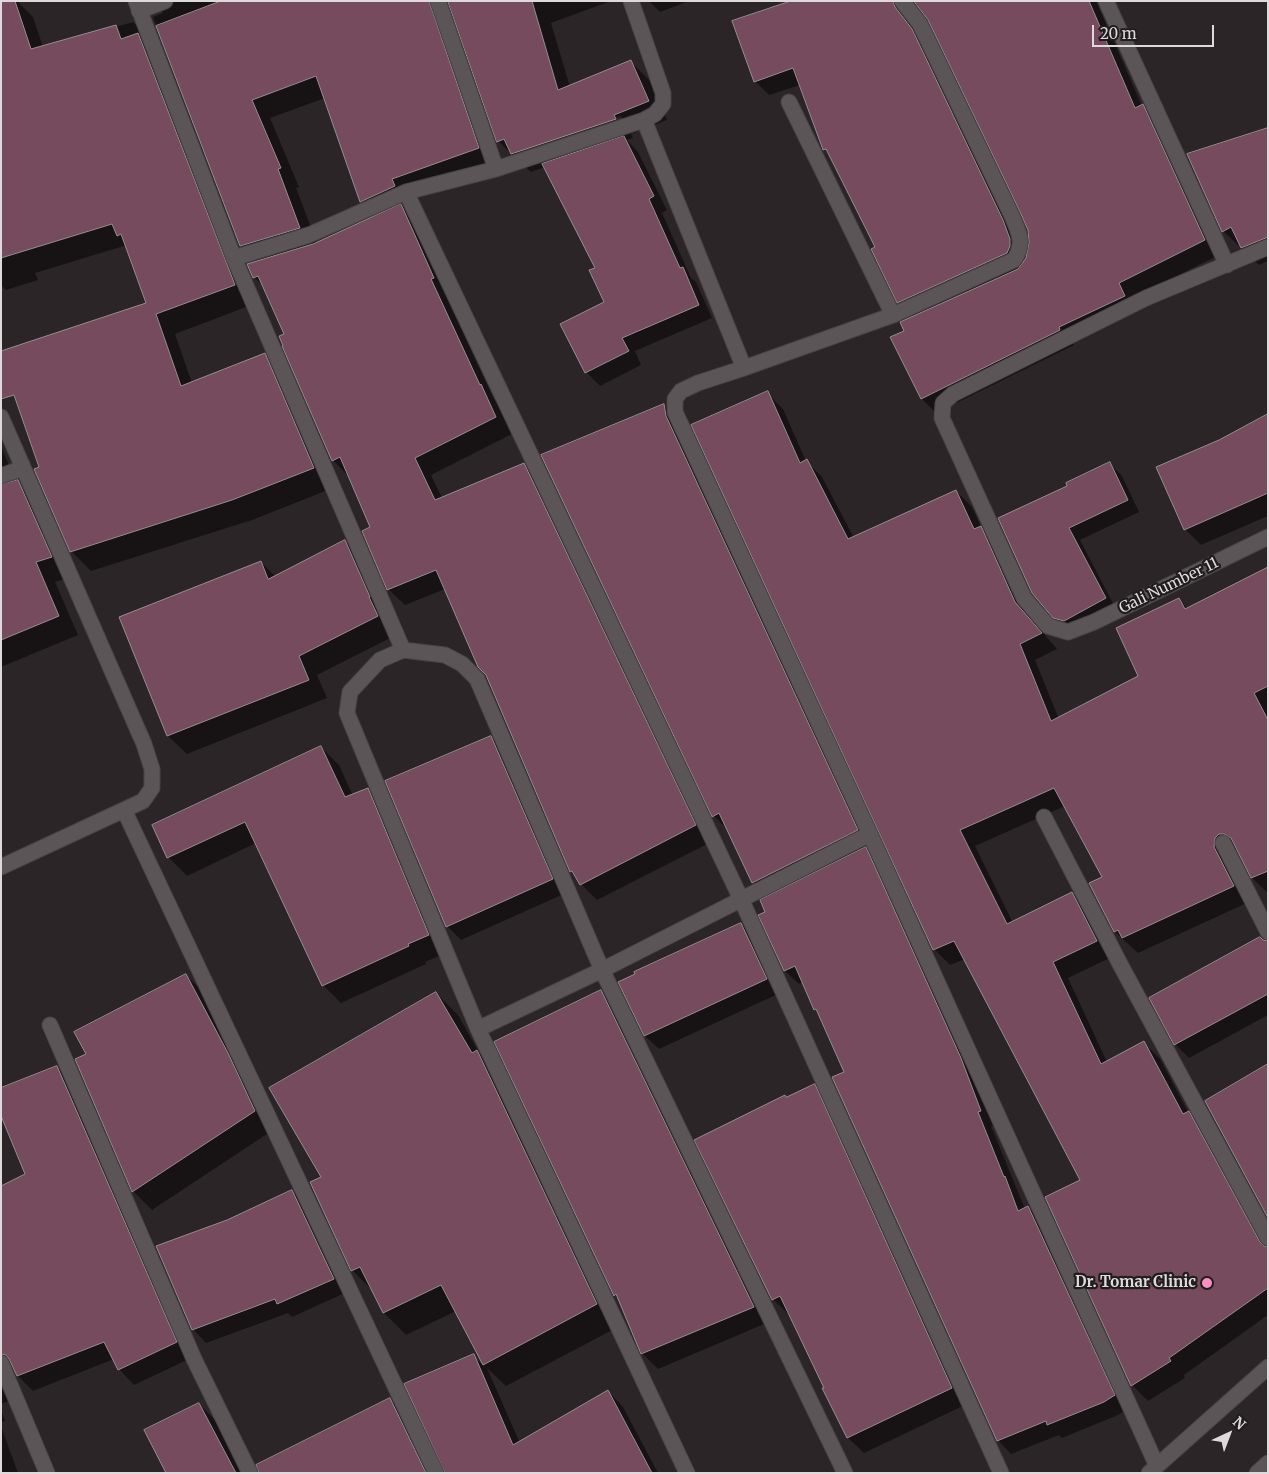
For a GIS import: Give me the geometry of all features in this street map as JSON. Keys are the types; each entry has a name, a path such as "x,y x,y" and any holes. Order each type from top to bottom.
{"street":[{"path":"165,1 137,6 234,258 403,650"},
{"path":"438,1 496,169"},
{"path":"234,258 309,235 406,192 496,169 644,120 655,114 663,104 662,93 631,1"},
{"path":"902,1 920,24 1012,216 1020,237 1020,251 1014,260 893,315 681,390 675,399 675,412 870,834 1153,1469 1268,1367"},
{"path":"1106,1 1228,265 1268,247"},
{"path":"789,102 893,315"},
{"path":"644,120 744,368"},
{"path":"406,192 741,899 1001,1473"},
{"name":"Gali Number 11","path":"1228,265 1146,298 953,394 943,403 942,418 1024,598 1048,626 1068,632 1094,622 1268,537"},
{"path":"1,417 144,744 152,769 152,788 143,801 1,867"},
{"path":"1,476 23,468"},
{"path":"687,1473 478,1029 347,712 350,692 380,660 403,650 445,655 462,664 477,679 602,970 845,1473"},
{"path":"124,810 436,1473"},
{"path":"1044,817 1120,964 1268,1238"},
{"path":"478,1029 602,970 870,834"},
{"path":"1223,843 1268,932"},
{"path":"50,1025 194,1359 250,1473"},
{"path":"1,1363 48,1473"},
{"path":"1257,1473 1268,1463"}],"building":[{"path":"1,1 15,1 31,49 116,25 121,39 138,33 235,285 156,314 181,386 265,353 314,468 232,500 70,552 34,469 39,467 14,395 1,399 1,351 146,303 121,234 117,236 112,224 1,258"},
{"path":"221,1 429,1 479,148 392,179 395,186 360,202 316,76 252,100 281,168 278,169 300,228 240,246 156,26"},
{"path":"448,1 532,1 558,90 631,60 649,101 614,115 616,119 511,154 504,139 497,142"},
{"path":"791,1 893,1 895,7 912,29 1003,220 1010,239 1007,253 897,303 871,249 875,247 826,149 823,150 793,68 754,82 732,21"},
{"path":"914,1 1089,1 1135,108 1143,104 1205,240 1119,283 1125,296 1059,327 1060,330 921,399 890,337 904,331 900,322 1018,269 1026,258 1029,243 1028,230 1020,212 928,20"},
{"path":"1268,128 1268,237 1241,248 1231,227 1222,232 1187,154"},
{"path":"624,136 654,196 649,199 680,268 683,267 699,305 622,338 629,351 585,373 560,324 604,302 589,270 595,268 542,164"},
{"path":"401,204 434,278 431,279 496,417 415,458 435,500 524,463 696,825 580,885 572,871 570,872 486,675 478,667 436,570 387,590 362,531 370,527 340,457 332,461 282,346 279,336 284,334 258,276 253,278 247,264 313,244"},
{"path":"768,391 800,463 807,459 848,539 956,490 974,529 981,526 1015,602 1042,633 1020,644 1051,721 1138,676 1116,628 1179,598 1185,609 1268,567 1268,686 1254,693 1268,720 1268,871 1251,878 1231,838 1224,834 1219,834 1215,838 1214,847 1234,886 1122,938 1118,930 1114,932 1089,883 1102,877 1054,788 960,830 1007,924 1072,892 1097,941 1053,962 1101,1064 1144,1041 1183,1114 1189,1111 1260,1242 1268,1247 1268,1288 1169,1358 1171,1361 1131,1386 1045,1197 1080,1180 954,941 933,950 691,425"},
{"path":"664,404 666,416 858,830 752,883 719,813 712,817 541,455"},
{"path":"1268,414 1268,493 1184,530 1156,467 1219,440"},
{"path":"1110,462 1128,500 1069,528 1106,598 1064,621 1053,618 1032,593 998,518 1067,486 1066,483"},
{"path":"18,480 52,557 36,562 59,616 1,640 1,485"},
{"path":"345,540 378,616 299,656 309,680 167,736 119,617 261,561 268,579"},
{"path":"491,736 553,879 446,927 385,781"},
{"path":"321,746 345,797 368,788 429,935 322,986 245,822 167,858 152,825"},
{"path":"866,847 961,1058 981,1111 978,1112 1018,1211 1028,1206 1115,1395 1104,1402 1047,1425 1046,1421 997,1441 832,1077 844,1072 816,1009 814,1010 795,966 784,971 758,915 765,912 760,900"},
{"path":"741,923 767,979 644,1036 618,982 635,974 634,972"},
{"path":"1260,937 1268,941 1268,994 1174,1045 1149,998"},
{"path":"186,974 228,1053 255,1111 132,1192 75,1059 86,1054 74,1032"},
{"path":"601,990 754,1307 641,1354 616,1294 614,1296 494,1042"},
{"path":"436,992 472,1053 477,1050 597,1304 483,1365 441,1285 383,1313 360,1267 351,1271 310,1182 321,1177 269,1088"},
{"path":"1268,1064 1268,1218 1205,1101"},
{"path":"57,1066 177,1342 118,1370 104,1342 17,1376 9,1359 6,1355 1,1354 1,1186 25,1174 1,1116 1,1088"},
{"path":"815,1084 952,1388 847,1438 780,1296 772,1300 694,1140 785,1095 786,1097"},
{"path":"292,1190 334,1279 277,1304 275,1299 192,1330 156,1246 227,1220"},
{"path":"474,1354 513,1445 608,1390 652,1473 445,1473 404,1384"},
{"path":"390,1398 426,1473 259,1473 256,1465"},
{"path":"199,1403 236,1473 166,1473 144,1430"}],"place":[{"name":"Dr. Tomar Clinic","path":"1207,1283"}]}
